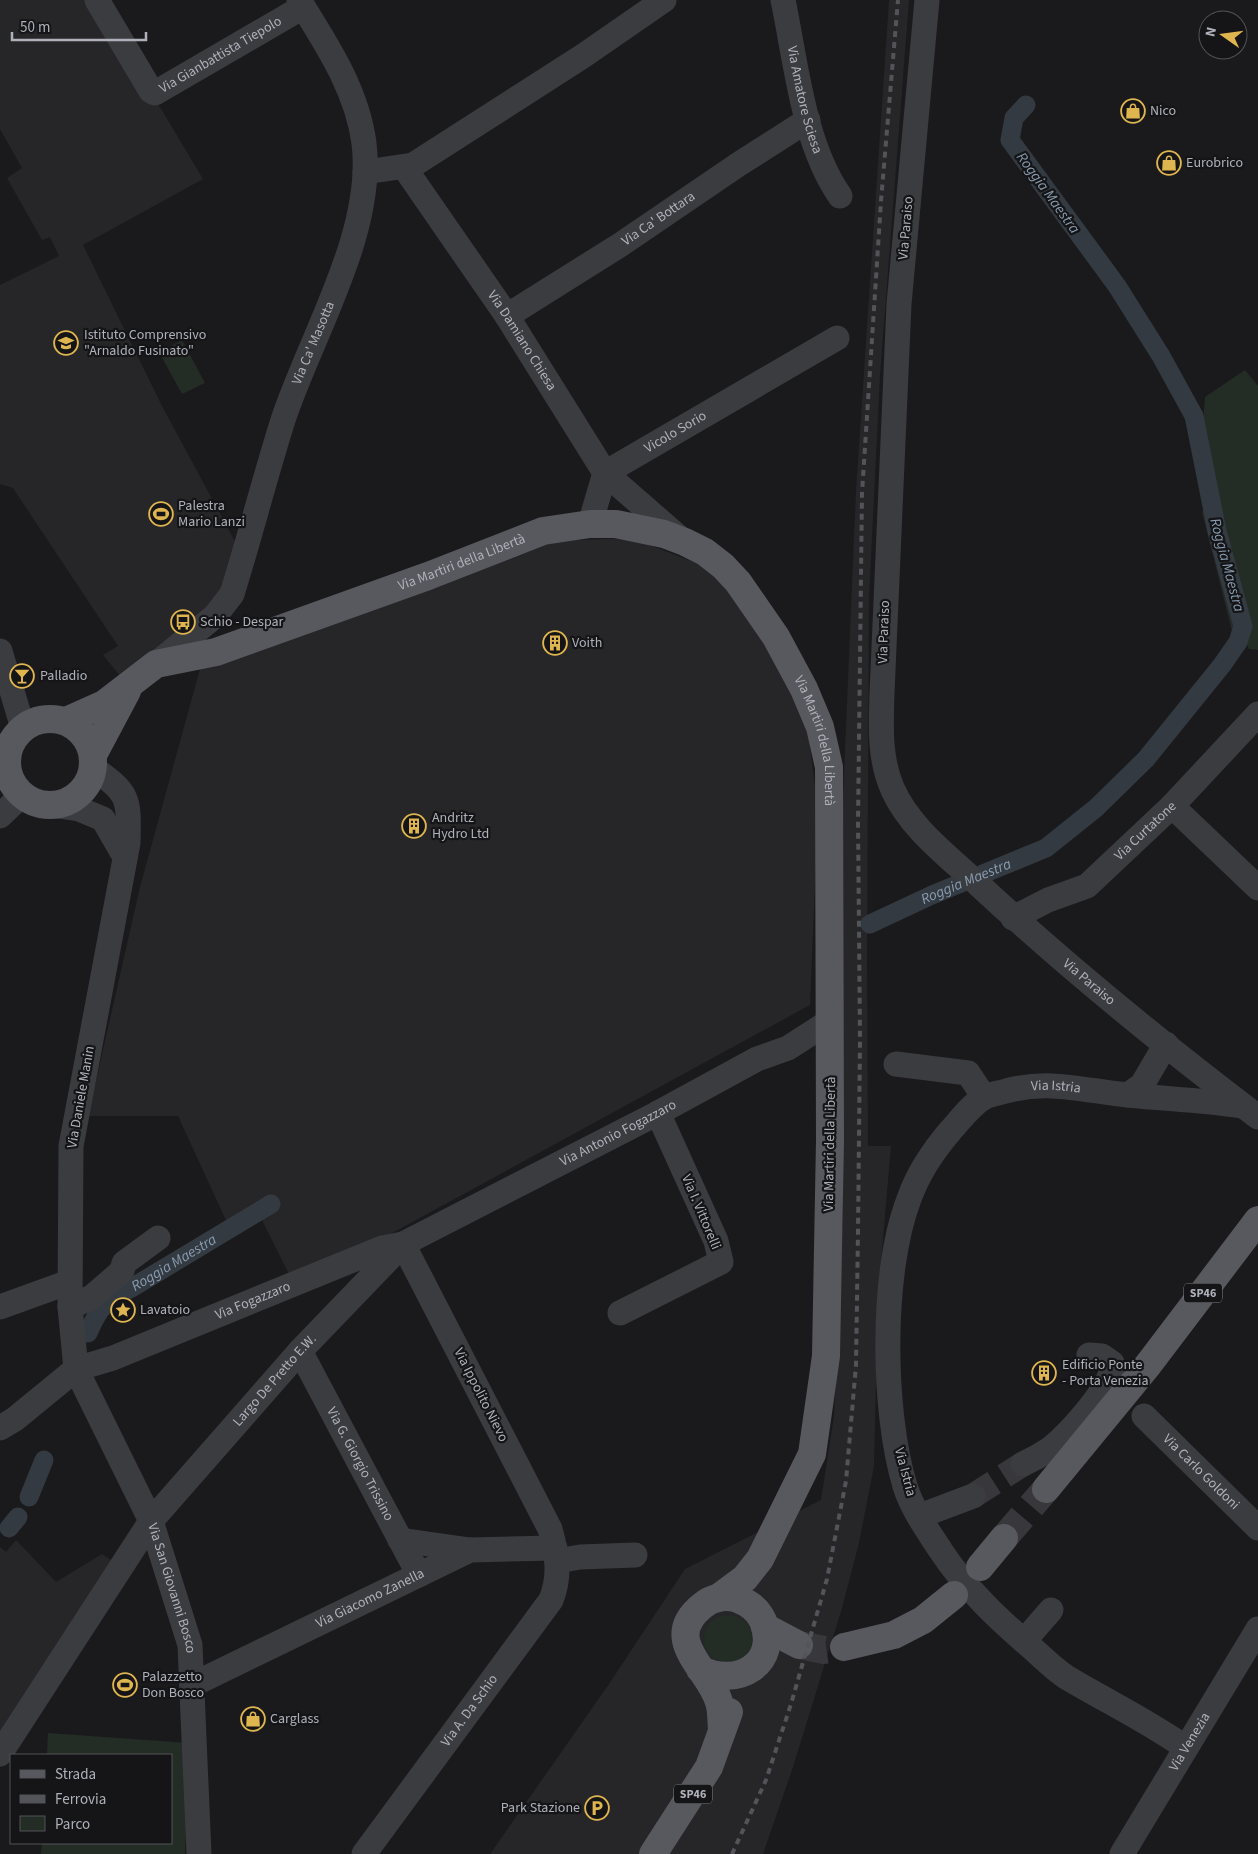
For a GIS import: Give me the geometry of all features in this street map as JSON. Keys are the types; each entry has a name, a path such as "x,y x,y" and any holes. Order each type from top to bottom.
{"main road":[{"name":"Via Martiri della Libertà","path":"13,733 36,720 51,718 66,721 104,704 156,664 216,652 428,576 543,531 590,524 626,525 664,534 705,552 723,566 742,587 776,637 804,689 820,726 829,767 830,1021 826,1356 812,1454 760,1559 745,1578 718,1598"},
{"name":"Via Martiri della Libertà","path":"52,805 74,798 90,779 93,761 132,684"},
{"path":"66,721 79,729 88,741 93,761"},
{"path":"13,733 3,762 12,781 22,795 31,801 52,805"},
{"name":"SP46","path":"1046,1489 1148,1366 1258,1220"},
{"path":"980,1566 1004,1538"},
{"name":"Via Martiri della Libertà","path":"760,1559 760,1618"},
{"path":"844,1647 894,1635 923,1620 954,1595"},
{"path":"700,1669 724,1678 738,1676 756,1662 799,1645 760,1618 744,1601 731,1597 718,1598"},
{"name":"SP46","path":"718,1598 706,1602 696,1611 687,1628 687,1647 692,1659 719,1702 722,1729"},
{"name":"SP46","path":"653,1854 709,1767 722,1729 756,1662"}],"street":[{"name":"Via Gianbattista Tiepolo","path":"97,0 151,91 155,93 301,3"},
{"path":"366,172 413,165 449,144 664,0"},
{"name":"Via Amatore Sciesa","path":"783,0 808,120 825,172 840,196"},
{"name":"Via Paraiso","path":"927,0 899,304 890,478 881,744 885,768 893,791 915,825 1013,918 1206,1078 1253,1109"},
{"name":"Via Ca' Masotta","path":"156,664 210,621 232,594 284,419 355,235 366,172 364,144 358,111 338,65 301,3"},
{"name":"Via Ca' Bottara","path":"507,316 620,245 739,164 808,120"},
{"name":"Via Damiano Chiesa","path":"404,167 507,316 605,473"},
{"name":"Vicolo Sorio","path":"605,473 837,338"},
{"path":"590,524 605,473 685,542"},
{"path":"0,651 13,733"},
{"name":"Via Curtatone","path":"1013,918 1048,900 1087,886 1172,806 1258,714"},
{"path":"52,805 79,809 102,819 113,820 119,817 127,803 118,785 93,761"},
{"path":"0,816 22,795"},
{"name":"Via Daniele Manin","path":"76,1370 70,1307 71,1146 128,843 127,803"},
{"path":"1172,806 1258,888"},
{"path":"102,819 125,857"},
{"name":"Via Antonio Fogazzaro","path":"403,1244 658,1113 757,1059 788,1048 830,1021"},
{"path":"1128,1095 1142,1085 1166,1044"},
{"path":"896,1064 968,1073 984,1097"},
{"name":"Via Istria","path":"1186,1748 1164,1732 1063,1675 1001,1622 968,1586 942,1553 920,1516 906,1487 891,1409 889,1318 895,1245 909,1197 930,1156 957,1123 984,1097 1028,1085 1052,1084 1128,1095 1168,1097 1253,1109"},
{"name":"Via I. Vittorelli","path":"620,1313 721,1262 716,1241 658,1113"},
{"path":"70,1307 92,1297 122,1271 124,1263 158,1238"},
{"name":"Largo De Pretto E.W.","path":"86,1622 151,1521 300,1351 403,1244"},
{"name":"Via Fogazzaro","path":"76,1370 113,1358 382,1248 403,1244"},
{"name":"Via Ippolito Nievo","path":"403,1244 550,1529 556,1554"},
{"path":"0,1307 70,1282"},
{"name":"Via G. Giorgio Trissino","path":"300,1351 419,1575"},
{"path":"1023,1464 1042,1454 1061,1438 1110,1379 1112,1364 1102,1356 1089,1354"},
{"path":"0,1428 76,1370"},
{"name":"Via San Giovanni Bosco","path":"76,1370 151,1521 190,1645 199,1854"},
{"name":"Via Carlo Goldoni","path":"1144,1416 1258,1528"},
{"path":"920,1516 973,1496"},
{"path":"400,1540 470,1550"},
{"name":"Via Giacomo Zanella","path":"192,1685 470,1550 556,1554"},
{"path":"556,1554 580,1557 635,1556"},
{"name":"Via A. Da Schio","path":"364,1854 551,1600 558,1575 556,1554"},
{"path":"0,1754 86,1622 123,1576 135,1567 145,1564 160,1569 170,1579"},
{"path":"1024,1641 1051,1610"},
{"name":"Via Venezia","path":"1122,1854 1258,1629"}],"shaded area":[{"name":"Istituto Comprensivo \"Arnaldo Fusinato\"","path":"0,0 96,0 203,179 83,245 162,406 246,562 239,591 121,677 103,655 118,646 13,488 0,484 0,285 59,256 50,237 42,240 7,178 22,168 0,129"},
{"path":"889,0 909,0 880,375 869,598 867,959 868,1146 891,1146 878,1295 874,1466 859,1543 842,1608 793,1767 763,1854 490,1854 609,1684 685,1569 821,1500 834,1416 840,1294 843,1202 842,820 856,491"},
{"path":"632,538 704,566 743,599 783,667 808,731 818,811 810,1005 295,1286 258,1212 230,1229 178,1116 88,1116 140,887 200,669 551,541"},
{"path":"16,1540 56,1582 102,1554 111,1560 0,1736 0,1547 6,1552"}],"green space":[{"path":"182,340 205,383 182,394 159,352"},
{"path":"1245,370 1258,386 1258,650 1249,649 1242,634 1233,635 1202,512 1214,497 1202,435 1205,397"},
{"path":"723,1615 733,1615 742,1619 748,1625 752,1639 748,1653 742,1659 733,1663 723,1663 714,1659 708,1653 704,1644 704,1634 708,1625 714,1619"},
{"path":"48,1733 189,1743 185,1854 41,1854 42,1844 172,1844 172,1754 47,1754"}],"waterway":[{"name":"Roggia Maestra","path":"870,924 932,895 1046,848 1096,808 1146,759 1222,665 1238,642 1243,626 1217,531 1194,416 1161,356 1117,286 1010,140 1014,118 1026,105"},
{"name":"Roggia Maestra","path":"88,1333 96,1316 110,1300 271,1204"},
{"name":"Roggia Maestra","path":"29,1497 44,1460"},
{"name":"Roggia Maestra","path":"9,1528 18,1517"}],"tunnel":[{"path":"973,1496 1023,1464"},
{"path":"1004,1538 1046,1489"},
{"path":"799,1645 824,1650 844,1647"}],"railway":[{"path":"732,1854 766,1780 791,1704 827,1579 846,1481 856,1365 860,1039 858,822 862,493 881,201 898,0"}],"place":[{"name":"Nico","path":"1133,111"},
{"name":"Eurobrico","path":"1169,163"},
{"name":"Istituto Comprensivo \"Arnaldo Fusinato\"","path":"66,343"},
{"name":"Palestra Mario Lanzi","path":"161,514"},
{"name":"Schio - Despar","path":"183,622"},
{"name":"Voith","path":"555,643"},
{"name":"Palladio","path":"22,676"},
{"name":"Andritz Hydro Ltd","path":"414,826"},
{"name":"Lavatoio","path":"123,1310"},
{"name":"Edificio Ponte - Porta Venezia","path":"1044,1373"},
{"name":"Palazzetto Don Bosco","path":"125,1685"},
{"name":"Carglass","path":"253,1719"},
{"name":"Park Stazione","path":"597,1808"}]}
